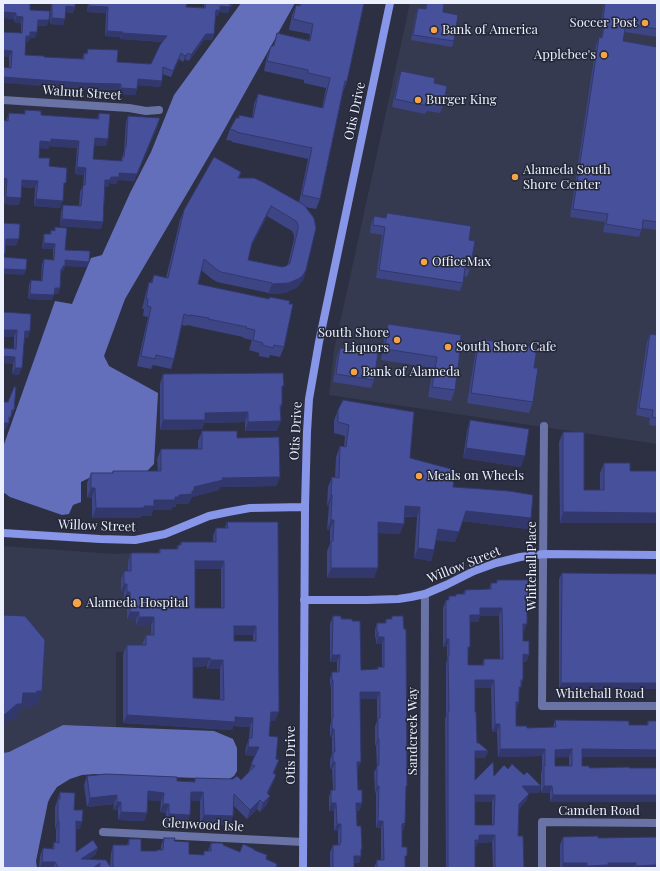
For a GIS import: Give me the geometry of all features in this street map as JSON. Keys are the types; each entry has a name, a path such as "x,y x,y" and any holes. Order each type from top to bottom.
{"main road":[{"name":"Otis Drive","path":"303,868 304,507 309,399 314,365 390,3"},
{"name":"Willow Street","path":"3,533 135,540 165,534 209,516 228,512 250,508 304,507"},
{"name":"Willow Street","path":"304,600 389,600 411,597 425,594 474,571 496,563 544,554 657,555"}],"street":[{"name":"Walnut Street","path":"3,100 129,108 146,111 159,110"},
{"name":"Whitehall Place","path":"542,706 544,426"},
{"name":"Sandcreek Way","path":"424,868 425,594"},
{"name":"Whitehall Road","path":"542,706 657,706"},
{"name":"Camden Road","path":"542,868 542,822 657,823"},
{"name":"Glenwood Isle","path":"103,832 302,842"}],"shaded area":[{"name":"Alameda South Shore Center","path":"410,3 657,3 657,444 329,395 334,350"},
{"name":"Alameda Hospital","path":"3,546 115,554 150,552 151,651 116,652 116,727 63,725 9,752 3,753"}],"water":[{"path":"241,3 295,3 219,139 125,299 104,356 109,366 158,393 154,464 143,475 91,477 81,482 81,502 73,505 69,514 62,515 10,497 3,492 3,447 55,301 72,304 91,258 102,255 130,193 151,152 174,95"},
{"path":"63,725 214,731 233,739 237,748 237,771 234,776 229,779 95,774 82,775 70,779 57,787 48,802 36,861 37,868 3,868 3,753 9,752"}],"building":[{"path":"3,3 30,3 30,10 50,11 49,20 38,20 37,32 30,32 30,36 26,36 25,55 84,59 84,53 87,54 88,49 118,50 117,62 151,64 160,45 167,36 107,31 108,7 89,6 89,3 187,3 186,7 205,8 206,3 230,3 230,7 220,6 220,10 216,10 214,34 206,34 191,55 188,53 185,56 181,53 173,71 163,67 162,81 138,79 137,89 121,88 121,84 82,83 3,77 3,67 11,68 12,51 3,50 3,32 22,33 23,17 16,16 16,13 3,12"},
{"path":"52,3 75,3 75,7 66,6 65,19 52,18"},
{"path":"301,3 364,3 347,81 345,81 320,199 302,195 312,148 236,132 230,129 236,118 239,118 239,115 253,118 258,94 323,108 330,78 308,73 308,70 267,61 271,46 274,46 277,33 310,41 313,24 293,19 296,5 300,6"},
{"name":"Bank of America","path":"427,3 444,3 443,12 458,15 454,41 413,35 418,8 426,9"},
{"path":"605,3 657,3 657,29 626,24 623,41 657,47 657,222 643,220 642,230 606,224 608,214 573,209 599,37 602,38 605,21 603,20"},
{"name":"Burger King","path":"401,71 435,78 434,83 447,86 443,106 429,103 428,106 395,99"},
{"path":"25,110 41,111 41,115 99,119 99,113 110,114 108,139 95,138 93,159 122,161 126,147 128,116 160,118 137,174 119,173 119,177 111,177 110,180 105,180 103,222 62,219 63,205 81,206 83,185 85,185 86,168 77,167 79,141 51,139 51,142 40,141 39,158 50,158 49,166 67,168 63,201 36,199 38,181 22,180 21,198 6,197 7,179 3,178 3,120 8,121 9,113 25,114"},
{"path":"214,157 241,172 238,178 254,178 304,205 314,218 316,228 306,270 300,278 289,283 272,284 221,272 204,259 198,284 269,299 270,297 290,301 289,304 293,304 284,347 274,345 273,348 262,345 263,343 253,340 255,330 246,328 247,327 184,314 174,359 156,355 155,359 141,356 151,307 147,306 148,299 146,299 149,282 152,283 154,275 168,278 184,210","holes":["271,206 296,221 298,229 290,263 282,267 248,260 252,243"]},
{"name":"OfficeMax","path":"387,213 471,226 469,240 475,241 470,269 465,268 463,283 379,270 385,227 373,225 374,216 386,218"},
{"path":"3,223 20,224 19,239 6,239 5,254 3,254"},
{"path":"55,227 67,228 65,250 90,251 89,262 65,260 65,266 61,269 60,288 55,288 54,295 30,294 31,280 42,281 44,259 54,260 55,244 44,243 44,234 51,234 51,230 55,231"},
{"path":"3,257 27,259 26,270 3,269"},
{"path":"3,312 31,314 30,331 25,331 22,368 15,368 15,357 3,356 3,348 16,349 17,330 3,330"},
{"path":"388,324 461,335 455,390 432,387 437,357 385,349"},
{"path":"650,334 657,335 657,418 652,417 653,410 639,408"},
{"path":"479,339 537,348 534,368 538,368 533,402 471,393"},
{"name":"Bank of Alameda","path":"355,347 365,349 365,351 378,353 374,380 336,374 340,348 354,350"},
{"path":"283,373 284,386 282,386 282,405 280,405 281,421 248,422 248,412 205,413 205,420 163,420 163,374"},
{"path":"14,387 16,387 14,410 12,410 11,417 9,417 9,423 3,423 3,402 8,402"},
{"path":"343,400 414,412 410,458 455,470 453,487 509,491 533,495 531,518 466,511 459,532 438,529 434,550 418,548 420,507 405,506 404,524 378,522 378,568 331,568 331,541 333,541 334,520 331,520 332,477 339,478 340,446 346,447 349,425 338,422 338,410"},
{"path":"470,420 529,429 525,456 466,448"},
{"path":"202,431 237,431 237,438 279,437 280,477 222,478 223,480 194,487 192,494 179,495 179,497 175,497 175,500 154,500 154,506 144,506 144,508 96,508 95,488 91,488 91,473 113,473 113,471 161,471 161,449 202,449"},
{"path":"563,432 584,432 584,490 604,490 604,463 630,463 630,471 657,471 657,513 563,512"},
{"path":"227,522 278,522 279,712 271,712 269,736 278,737 276,759 279,760 273,773 276,775 267,793 270,796 263,803 260,800 250,810 234,794 233,816 204,815 203,792 191,792 190,815 169,814 169,804 163,804 164,793 148,791 147,813 121,812 121,802 117,802 117,795 90,798 87,776 106,774 177,777 177,781 195,782 195,778 233,779 237,776 241,780 255,766 251,764 259,747 248,747 249,738 252,738 253,718 235,717 235,722 127,715 127,645 146,645 146,635 154,635 154,617 139,617 139,612 130,612 130,592 127,592 127,584 124,584 124,571 131,571 131,553 160,553 160,549 178,549 178,545 181,545 181,542 216,542 216,528 228,528","holes":["195,561 224,561 224,608 195,608","234,626 256,626 256,641 234,641","193,658 223,660 224,700 193,698"]},
{"path":"562,573 657,574 657,683 561,683"},
{"path":"497,580 528,580 527,624 523,624 523,641 529,641 529,655 523,654 523,680 521,680 521,687 519,687 519,702 516,702 516,726 527,726 527,728 556,727 555,720 629,721 629,725 648,725 648,721 657,721 657,750 582,749 582,766 589,766 589,768 657,768 657,795 553,795 552,786 544,786 545,749 500,749 500,724 495,724 494,680 475,680 477,743 488,751 475,751 475,780 493,762 494,776 504,765 508,769 512,764 524,775 527,772 541,786 522,786 529,794 519,804 518,836 523,836 524,868 495,868 495,835 479,835 479,840 475,840 475,868 448,868 449,639 446,639 446,600 449,600 449,596 465,594 465,590 491,589 491,583 497,583","holes":["480,608 502,608 503,659 484,659 484,665 468,665 468,647 470,647 470,615 480,615","572,749 572,766 555,766 555,750","475,795 495,795 494,825 475,825"]},
{"path":"3,615 25,616 45,640 42,691 37,691 36,693 23,693 22,704 17,704 3,716"},
{"path":"333,616 341,616 341,619 360,621 361,670 378,669 378,667 384,667 384,637 378,637 377,623 386,623 386,619 392,619 392,616 403,616 404,629 406,629 407,786 405,823 402,824 402,847 407,847 405,868 377,868 377,860 384,860 383,821 378,821 379,786 377,786 377,765 379,765 378,718 380,718 380,692 360,692 361,762 357,762 358,790 362,790 362,803 356,803 357,826 361,826 361,856 354,856 354,868 333,868 333,845 340,845 341,824 337,824 336,803 331,803 331,790 335,790 335,762 333,762 333,752 335,752 334,729 332,729 332,672 339,672 340,655 332,655"},
{"path":"60,792 75,793 74,810 83,810 82,822 76,821 76,852 93,840 98,848 81,859 106,860 111,868 100,868 100,863 93,868 59,868 55,862 42,862 43,848 54,849 54,842 59,843 58,799 60,799"},
{"path":"598,836 598,838 657,837 657,863 656,865 636,866 636,863 608,863 608,865 587,866 587,863 563,863 563,837"},
{"path":"164,838 175,838 174,841 189,842 189,854 204,855 204,851 211,851 211,843 223,843 223,845 240,852 243,844 267,855 266,859 277,864 276,868 113,868 113,845 129,845 129,839 141,839 141,851 157,851 163,850"}],"place":[{"name":"Soccer Post","path":"645,23"},
{"name":"Bank of America","path":"434,30"},
{"name":"Applebee's","path":"604,55"},
{"name":"Burger King","path":"418,100"},
{"name":"Alameda South Shore Center","path":"515,177"},
{"name":"OfficeMax","path":"424,262"},
{"name":"South Shore Liquors","path":"397,340"},
{"name":"South Shore Cafe","path":"448,347"},
{"name":"Bank of Alameda","path":"354,372"},
{"name":"Meals on Wheels","path":"419,476"},
{"name":"Alameda Hospital","path":"77,603"}]}
